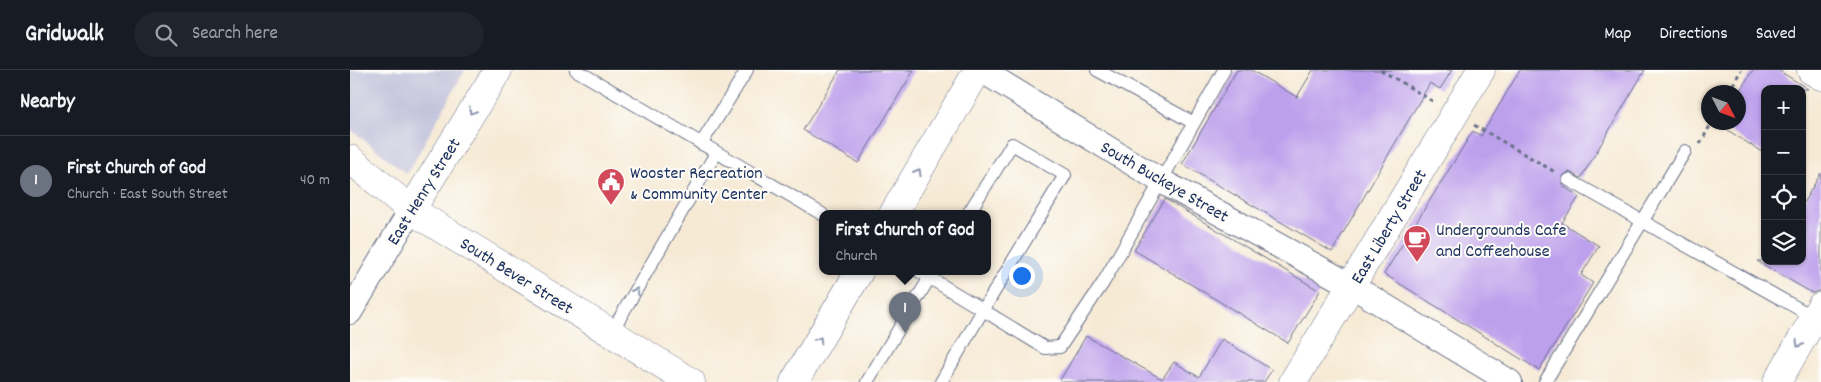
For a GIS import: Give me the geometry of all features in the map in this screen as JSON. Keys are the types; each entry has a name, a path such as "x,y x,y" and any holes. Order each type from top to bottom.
{"main road":[{"name":"East Henry Street","path":"411,210 498,70"},
{"path":"895,210 979,70"},
{"name":"East Liberty Street","path":"1293,382 1481,70"},
{"path":"1811,70 1821,76"},
{"name":"South Bever Street","path":"350,159 411,210 691,382"},
{"path":"794,382 858,275"},
{"path":"1777,382 1819,315"}],"street":[{"name":"South Buckeye Street","path":"979,70 1161,181 1352,286 1510,382"},
{"name":"East Henry Street","path":"350,312 411,210"}],"lane":[{"path":"576,70 819,212"},
{"path":"701,144 747,70"},
{"path":"1097,70 1194,123"},
{"path":"929,275 1045,348 1060,347 1103,283 1224,70"},
{"path":"942,382 1065,175 1012,144 971,210"},
{"path":"1545,382 1641,220 1685,151"},
{"path":"611,333 716,153"},
{"path":"1569,180 1819,315"},
{"path":"867,382 926,275"}],"path":[{"path":"1381,70 1569,180"},
{"path":"1733,85 1741,70"},
{"path":"1698,146 1707,130"}],"shaded area":[{"path":"350,70 465,70 407,174 350,129"}],"building":[{"path":"840,70 914,70 858,163 803,130"},
{"path":"1237,70 1251,70 1297,97 1313,70 1452,70 1440,89 1430,83 1332,252 1182,164"},
{"path":"1520,70 1645,70 1581,178 1569,172 1562,176 1562,185 1579,197 1562,223 1599,246 1581,275 1593,283 1539,370 1384,274 1473,131 1481,136"},
{"path":"1753,70 1778,70 1802,85 1761,85 1761,151 1728,130 1746,130 1746,85 1743,85"},
{"path":"1821,173 1821,290 1812,293 1764,265 1806,265 1806,198"},
{"path":"1165,199 1320,291 1288,343 1134,250"},
{"path":"1086,336 1162,379 1174,362 1199,377 1222,339 1272,370 1264,382 1059,382"}],"place":[{"name":"Wooster Recreation & Community Center","path":"611,206"},
{"name":"Undergrounds Cafe and Coffeehouse","path":"1417,263"},
{"name":"First Church of God","path":"905,333"}]}
